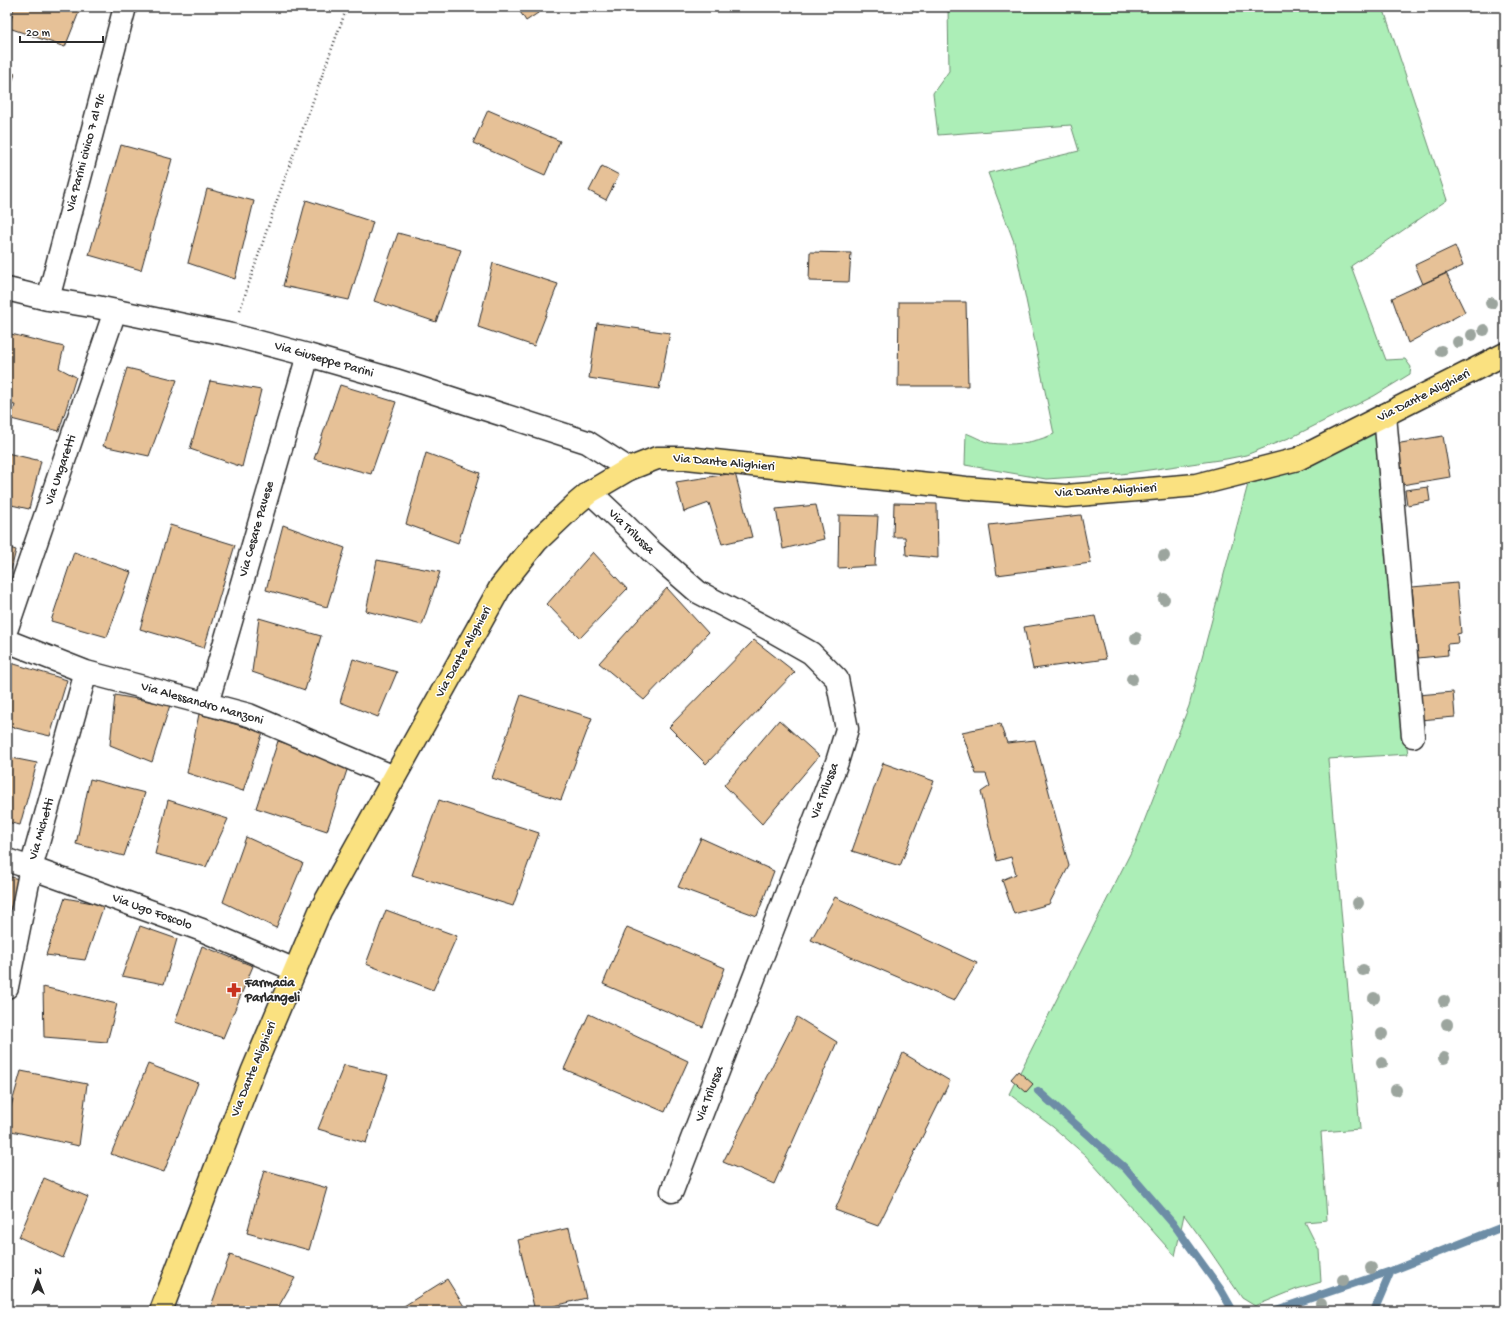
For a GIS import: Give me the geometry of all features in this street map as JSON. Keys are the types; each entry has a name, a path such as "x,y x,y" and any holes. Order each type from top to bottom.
{"main road":[{"name":"Via Dante Alighieri","path":"162,1310 253,1070 320,911 501,586 537,541 590,492 630,469 657,458 687,458 966,488 1066,496 1196,485 1298,459 1505,354"}],"street":[{"name":"Via Parini civico 7 al 9/c","path":"48,299 125,7"},
{"name":"Via Giuseppe Parini","path":"7,289 48,299 232,335 395,380 587,442 630,469"},
{"name":"Via Ungaretti","path":"7,628 115,311"},
{"name":"Via Cesare Pavese","path":"207,704 308,355"},
{"path":"1385,415 1412,736"},
{"name":"Via Trilussa","path":"590,492 651,551 698,592 811,653 837,679 847,729 837,762 672,1191"},
{"name":"Via Alessandro Manzoni","path":"7,641 86,672 249,715 394,777"},
{"name":"Via Michetti","path":"7,987 31,868 86,672"},
{"name":"Via Ugo Foscolo","path":"7,860 202,930 295,970"}],"path":[{"path":"232,335 277,200 347,7"}],"green space":[{"path":"948,7 1383,7 1447,200 1351,266 1386,360 1405,359 1411,367 1410,374 1374,396 1294,436 1246,455 1121,474 1046,479 965,465 966,433 990,443 1006,444 1030,442 1054,434 1014,242 988,173 1079,151 1071,125 938,135 933,93 949,71"},
{"path":"1380,426 1402,712 1408,754 1328,759 1360,1129 1321,1132 1327,1220 1305,1222 1319,1250 1321,1282 1297,1289 1255,1306 1242,1298 1184,1215 1175,1256 1085,1155 1053,1127 1009,1094 1136,842 1189,706 1248,484 1274,477 1325,457"}],"building":[{"path":"14,7 81,7 65,47 9,28"},
{"path":"517,7 543,7 544,9 526,21"},
{"path":"7,71 15,74 7,96"},
{"path":"488,110 560,141 545,175 473,143"},
{"path":"121,145 172,159 141,270 89,255"},
{"path":"602,166 619,175 606,200 589,191"},
{"path":"207,189 254,201 235,279 188,263"},
{"path":"306,200 373,222 349,300 283,286"},
{"path":"398,233 461,250 436,322 374,301"},
{"path":"1455,246 1463,266 1423,284 1415,265"},
{"path":"810,252 851,253 849,282 809,281"},
{"path":"493,263 558,284 534,346 478,327"},
{"path":"1446,273 1465,312 1408,343 1392,298"},
{"path":"899,302 966,302 968,386 898,386"},
{"path":"597,323 670,333 659,389 589,378"},
{"path":"7,333 64,347 59,368 76,377 59,431 11,419 15,405 7,404"},
{"path":"127,368 177,380 149,456 103,446"},
{"path":"210,381 261,390 242,467 190,449"},
{"path":"340,385 396,402 371,474 314,459"},
{"path":"1443,436 1450,477 1402,485 1395,444"},
{"path":"7,453 41,461 29,509 7,504"},
{"path":"426,453 480,473 458,543 406,524"},
{"path":"735,473 752,537 722,544 709,503 684,512 676,482"},
{"path":"1428,487 1430,501 1407,505 1405,490"},
{"path":"894,503 937,504 938,558 906,555 905,537 893,537"},
{"path":"816,505 824,539 783,549 776,509"},
{"path":"839,515 878,516 875,566 838,568"},
{"path":"1081,515 1091,563 997,575 989,525"},
{"path":"170,525 235,545 204,648 140,629"},
{"path":"283,525 345,548 327,607 266,590"},
{"path":"7,547 16,550 7,586"},
{"path":"74,552 131,572 107,637 51,621"},
{"path":"593,552 627,589 580,638 547,604"},
{"path":"377,560 440,572 422,625 366,611"},
{"path":"1457,583 1461,633 1457,634 1458,643 1447,644 1448,655 1418,658 1412,587"},
{"path":"667,588 708,633 644,700 599,663"},
{"path":"1095,616 1106,659 1033,669 1024,627"},
{"path":"259,618 321,636 305,690 252,672"},
{"path":"754,640 795,672 706,764 669,727"},
{"path":"353,659 397,672 378,717 340,702"},
{"path":"11,663 67,680 50,736 7,726 7,684"},
{"path":"1453,692 1455,717 1420,720 1418,695"},
{"path":"115,695 170,705 152,762 110,745"},
{"path":"521,695 592,718 561,800 492,778"},
{"path":"199,714 263,732 243,791 187,773"},
{"path":"779,720 819,756 762,824 724,785"},
{"path":"1000,724 1007,743 1035,740 1069,866 1049,904 1014,914 1002,880 1016,874 1011,857 997,861 981,792 990,786 986,774 976,774 962,732"},
{"path":"278,741 349,764 327,831 256,808"},
{"path":"7,757 37,763 20,825 7,822"},
{"path":"883,763 934,781 900,866 852,851"},
{"path":"90,779 145,793 124,856 76,844"},
{"path":"168,800 228,819 206,867 155,854"},
{"path":"439,800 539,833 513,906 412,875"},
{"path":"246,837 303,863 276,928 223,902"},
{"path":"701,838 774,871 757,916 678,887"},
{"path":"7,876 19,879 7,921"},
{"path":"835,897 977,963 954,1001 811,940"},
{"path":"65,898 104,905 85,960 46,955"},
{"path":"386,910 457,936 433,990 366,964"},
{"path":"140,926 177,939 164,984 122,976"},
{"path":"627,927 725,968 703,1027 603,984"},
{"path":"202,946 253,966 223,1038 175,1022"},
{"path":"43,987 117,1004 107,1042 44,1037"},
{"path":"589,1014 688,1061 665,1112 564,1069"},
{"path":"797,1017 837,1042 774,1184 723,1162"},
{"path":"903,1053 950,1081 878,1226 835,1210"},
{"path":"148,1064 198,1083 164,1172 111,1154"},
{"path":"344,1065 388,1075 366,1143 318,1129"},
{"path":"21,1071 87,1084 79,1146 7,1130 7,1120"},
{"path":"1018,1071 1033,1084 1026,1092 1011,1079"},
{"path":"264,1170 327,1188 309,1250 247,1233"},
{"path":"44,1178 88,1197 63,1258 19,1237"},
{"path":"569,1228 586,1298 535,1311 518,1240"},
{"path":"230,1255 295,1278 276,1311 209,1311"},
{"path":"7,1273 12,1279 7,1282"},
{"path":"447,1279 467,1311 396,1311"}],"waterway":[{"path":"1038,1091 1125,1168 1175,1226 1221,1290 1233,1311"},
{"path":"1374,1311 1391,1271 1505,1226"},
{"path":"1273,1311 1391,1271"}],"place":[{"name":"Farmacia Parlangeli","path":"234,990"}]}
